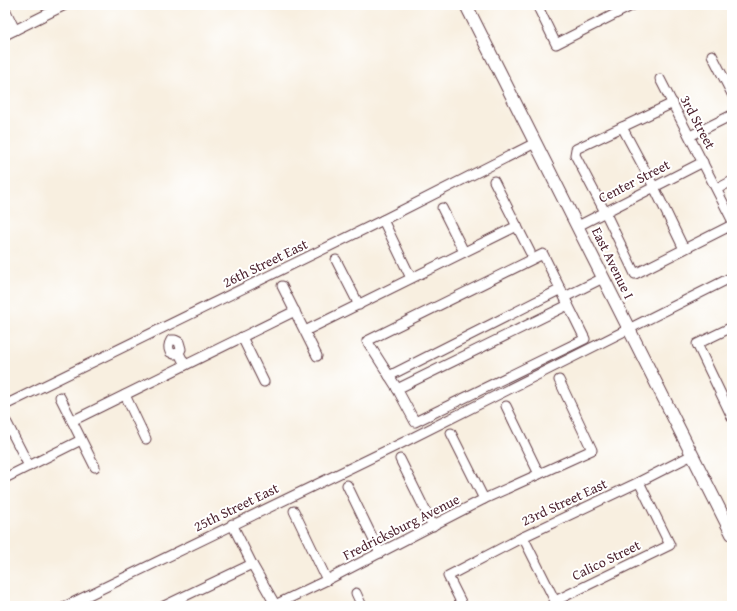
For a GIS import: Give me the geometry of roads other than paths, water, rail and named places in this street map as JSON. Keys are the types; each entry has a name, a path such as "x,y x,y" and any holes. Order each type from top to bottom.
{"main road":[{"name":"East Avenue I","path":"466,5 732,534"}],"street":[{"path":"5,35 65,5"},
{"path":"537,5 556,44 633,5"},
{"path":"5,9 16,30"},
{"path":"712,55 732,94"},
{"name":"3rd Street","path":"660,79 732,220"},
{"path":"672,103 576,149 575,155 635,274 732,225"},
{"path":"690,136 732,115"},
{"path":"622,127 654,187 684,249"},
{"name":"26th Street East","path":"5,405 383,220 536,143"},
{"name":"Center Street","path":"578,226 703,162"},
{"path":"494,181 530,252"},
{"path":"717,189 732,181"},
{"path":"442,208 464,252"},
{"path":"383,220 411,278"},
{"path":"305,332 517,226"},
{"path":"543,254 585,339 415,422 389,376 367,341 543,254"},
{"path":"336,260 359,305"},
{"path":"628,329 732,277"},
{"path":"397,389 565,297 603,278"},
{"path":"282,286 317,356"},
{"path":"389,376 565,297"},
{"path":"72,421 295,311"},
{"path":"165,327 171,340 168,348 170,352 174,354 179,353 184,365"},
{"path":"732,327 697,344 732,417"},
{"name":"25th Street East","path":"66,606 84,602 232,524 402,443 628,329"},
{"path":"242,337 264,382"},
{"name":"Fredricksburg Avenue","path":"276,605 484,500 592,450 559,380"},
{"path":"125,395 146,439"},
{"path":"60,397 95,467"},
{"path":"506,406 539,474"},
{"path":"7,423 29,466"},
{"path":"451,433 484,500"},
{"path":"5,478 82,440"},
{"name":"23rd Street East","path":"463,606 448,576 523,536 639,482 692,455"},
{"path":"400,459 433,526"},
{"name":"Calico Street","path":"523,536 556,601 670,545 639,482"},
{"path":"347,485 380,553"},
{"path":"294,511 327,580"},
{"path":"232,524 252,564 276,605"},
{"path":"164,606 252,564"},
{"path":"356,593 362,606"}]}
